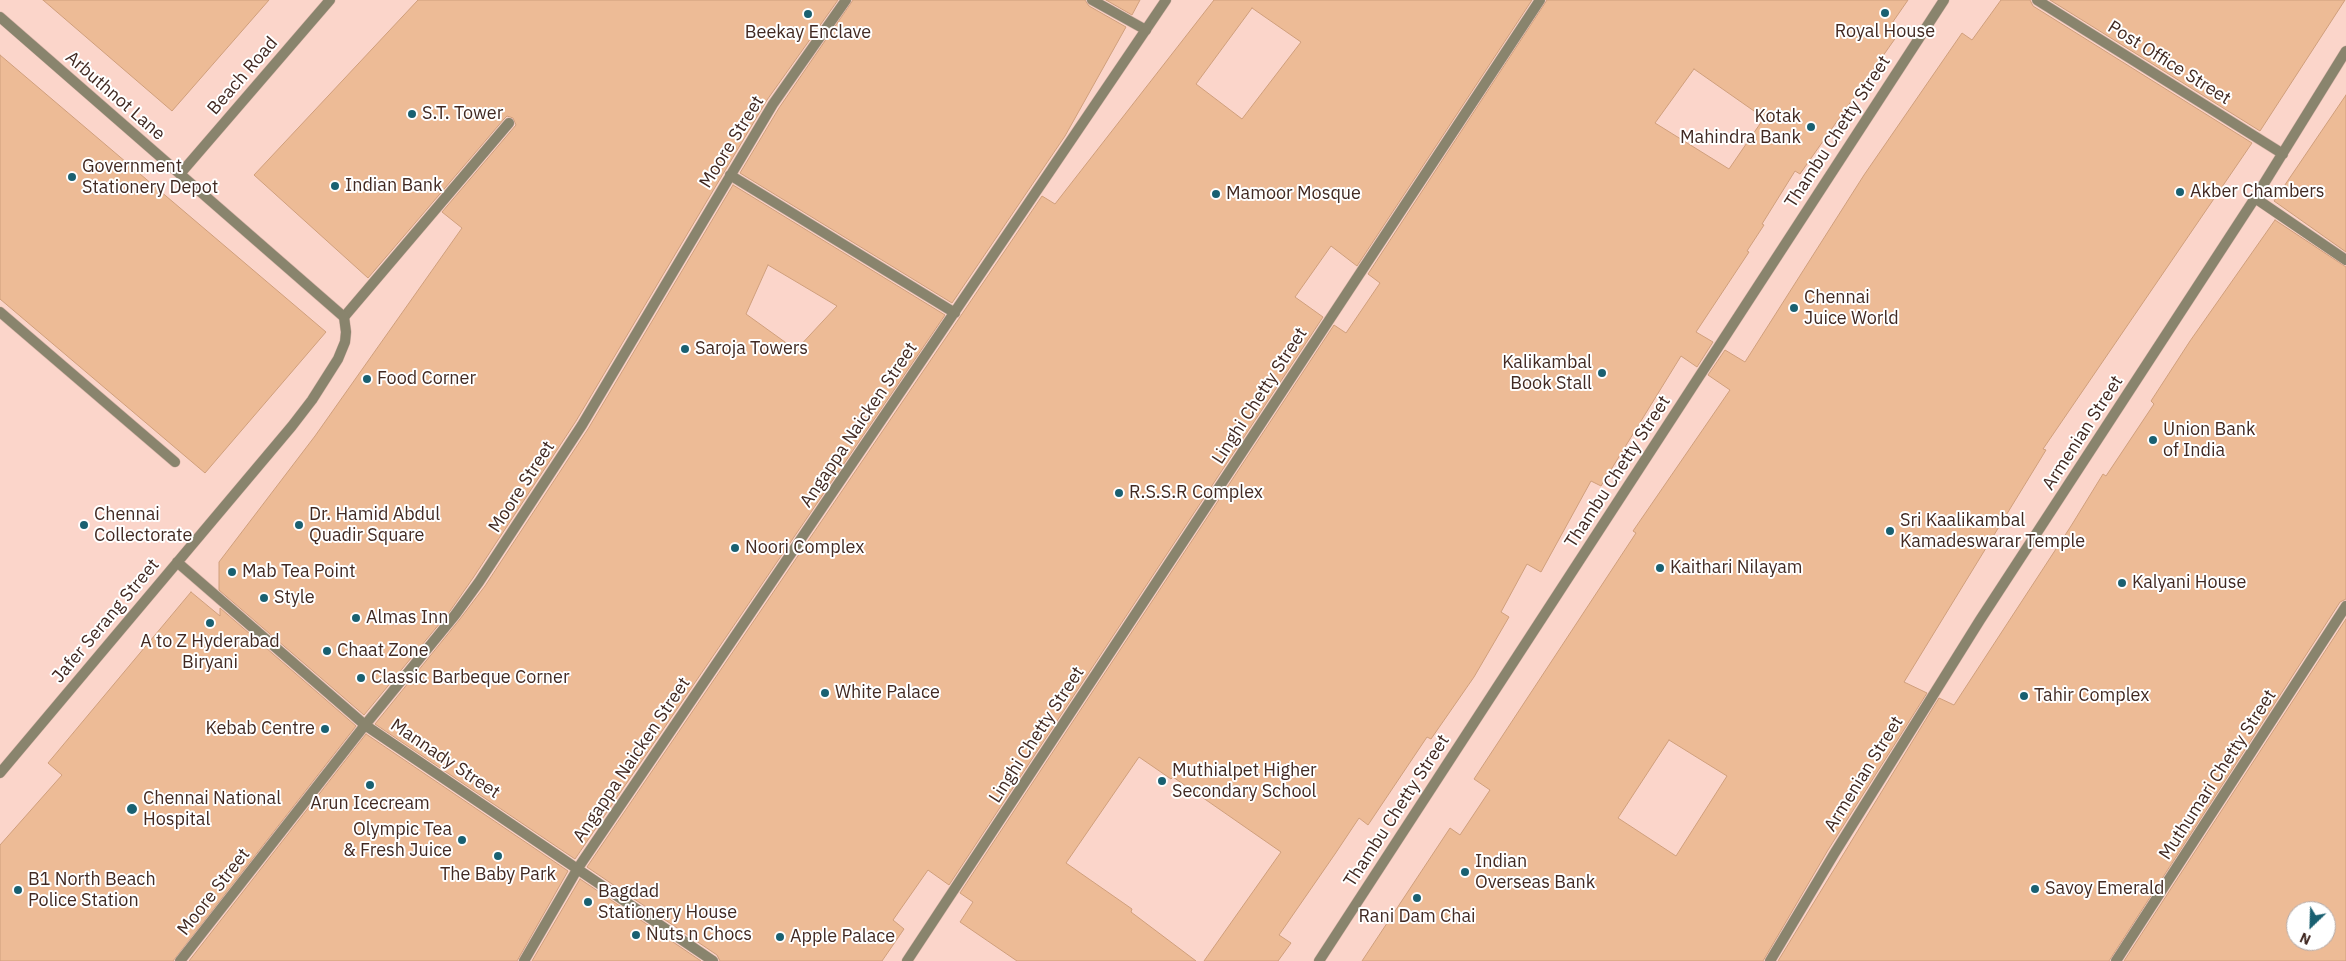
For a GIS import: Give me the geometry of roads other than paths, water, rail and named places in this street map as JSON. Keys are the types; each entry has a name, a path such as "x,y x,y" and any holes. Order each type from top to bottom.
{"street":[{"name":"Beach Road","path":"180,174 330,0"},
{"name":"Moore Street","path":"180,961 365,725 455,615 547,481 774,104 846,0"},
{"path":"1092,0 1146,30"},
{"name":"Angappa Naicken Street","path":"524,961 578,868 1166,0"},
{"name":"Linghi Chetty Street","path":"907,961 1540,0"},
{"name":"Thambu Chetty Street","path":"1319,961 1944,0"},
{"name":"Post Office Street","path":"2037,0 2283,154"},
{"name":"Arbuthnot Lane","path":"0,18 344,317"},
{"name":"Armenian Street","path":"1770,961 1839,846 1980,620 2255,198 2346,51"},
{"path":"344,317 509,123"},
{"path":"730,175 955,313"},
{"path":"2255,198 2346,260"},
{"path":"0,312 176,462"},
{"name":"Jafer Serang Street","path":"0,773 312,400 342,350 346,332 344,317"},
{"name":"Mannady Street","path":"177,562 365,725 713,961"},
{"name":"Muthumari Chetty Street","path":"2116,961 2346,606"}],"place":[{"name":"Royal House","path":"1885,13"},
{"name":"Beekay Enclave","path":"808,14"},
{"name":"S.T. Tower","path":"412,114"},
{"name":"Kotak Mahindra Bank","path":"1811,127"},
{"name":"Government Stationery Depot","path":"72,177"},
{"name":"Indian Bank","path":"335,186"},
{"name":"Akber Chambers","path":"2180,192"},
{"name":"Mamoor Mosque","path":"1216,194"},
{"name":"Chennai Juice World","path":"1794,308"},
{"name":"Saroja Towers","path":"685,349"},
{"name":"Kalikambal Book Stall","path":"1602,373"},
{"name":"Food Corner","path":"367,379"},
{"name":"Union Bank of India","path":"2153,440"},
{"name":"R.S.S.R Complex","path":"1119,493"},
{"name":"Chennai Collectorate","path":"84,525"},
{"name":"Dr. Hamid Abdul Quadir Square","path":"299,525"},
{"name":"Sri Kaalikambal Kamadeswarar Temple","path":"1890,531"},
{"name":"Noori Complex","path":"735,548"},
{"name":"Kaithari Nilayam","path":"1660,568"},
{"name":"Mab Tea Point","path":"232,572"},
{"name":"Kalyani House","path":"2122,583"},
{"name":"Style","path":"264,598"},
{"name":"Almas Inn","path":"356,618"},
{"name":"A to Z Hyderabad Biryani","path":"210,623"},
{"name":"Chaat Zone","path":"327,651"},
{"name":"Classic Barbeque Corner","path":"361,678"},
{"name":"White Palace","path":"825,693"},
{"name":"Tahir Complex","path":"2024,696"},
{"name":"Kebab Centre","path":"325,729"},
{"name":"Muthialpet Higher Secondary School","path":"1162,781"},
{"name":"Arun Icecream","path":"370,785"},
{"name":"Chennai National Hospital","path":"132,809"},
{"name":"Olympic Tea & Fresh Juice","path":"462,840"},
{"name":"The Baby Park","path":"498,856"},
{"name":"Indian Overseas Bank","path":"1465,872"},
{"name":"Savoy Emerald","path":"2035,889"},
{"name":"B1 North Beach Police Station","path":"18,890"},
{"name":"Rani Dam Chai","path":"1417,898"},
{"name":"Bagdad Stationery House","path":"588,902"},
{"name":"Nuts n Chocs","path":"636,935"},
{"name":"Apple Palace","path":"780,937"}]}
